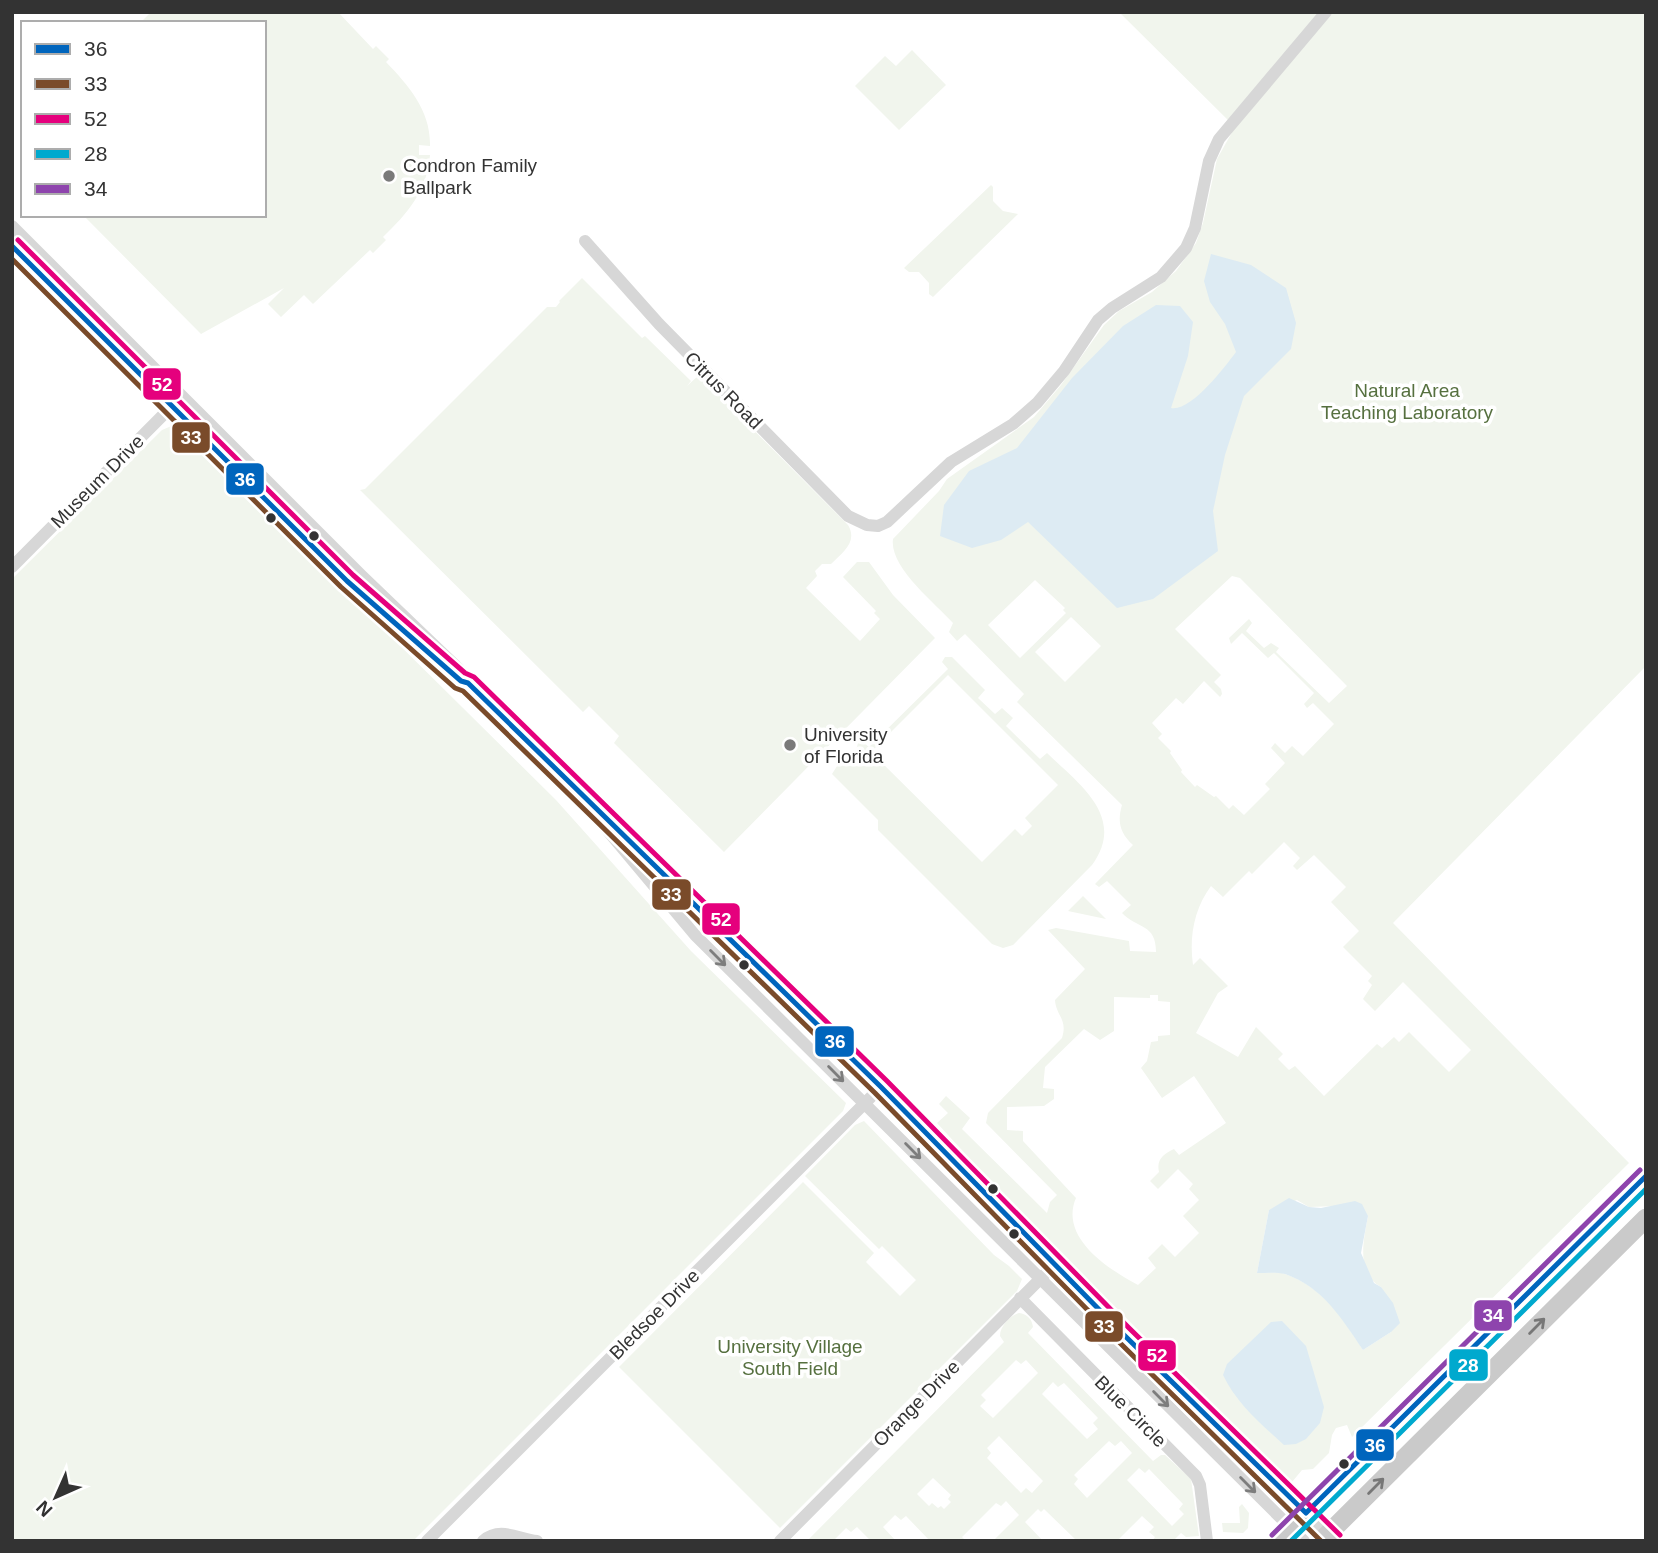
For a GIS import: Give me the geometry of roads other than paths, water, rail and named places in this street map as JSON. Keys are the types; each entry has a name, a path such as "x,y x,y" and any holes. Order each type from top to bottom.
{"main road":[{"path":"1291,1537 1306,1513 1646,1176"},
{"path":"1327,1538 1646,1219"}],"street":[{"name":"Citrus Road","path":"585,241 659,324 842,510 858,522 872,526 884,524 954,460 1021,418 1060,377 1098,320 1112,307 1157,280 1171,267 1194,233 1209,161 1219,139 1326,12"},
{"path":"12,226 356,591 461,681 468,683 570,785 634,844 881,1087 1054,1265 1306,1513 1327,1538"},
{"path":"12,246 177,400"},
{"name":"Museum Drive","path":"12,566 177,400"},
{"path":"570,785 695,935 865,1102 1291,1537"},
{"name":"Bledsoe Drive","path":"427,1541 881,1087"},
{"name":"Orange Drive","path":"780,1541 1054,1265"},
{"name":"Blue Circle","path":"1020,1298 1196,1476 1200,1485 1207,1541"},
{"path":"483,1541 494,1534 503,1533 519,1539 537,1541"}],"place":[{"name":"Condron Family Ballpark","path":"389,176"},
{"name":"University of Florida","path":"790,745"}],"park label":[{"name":"Natural Area Teaching Laboratory","path":"1407,401"},
{"name":"University Village South Field","path":"790,1357"}]}
